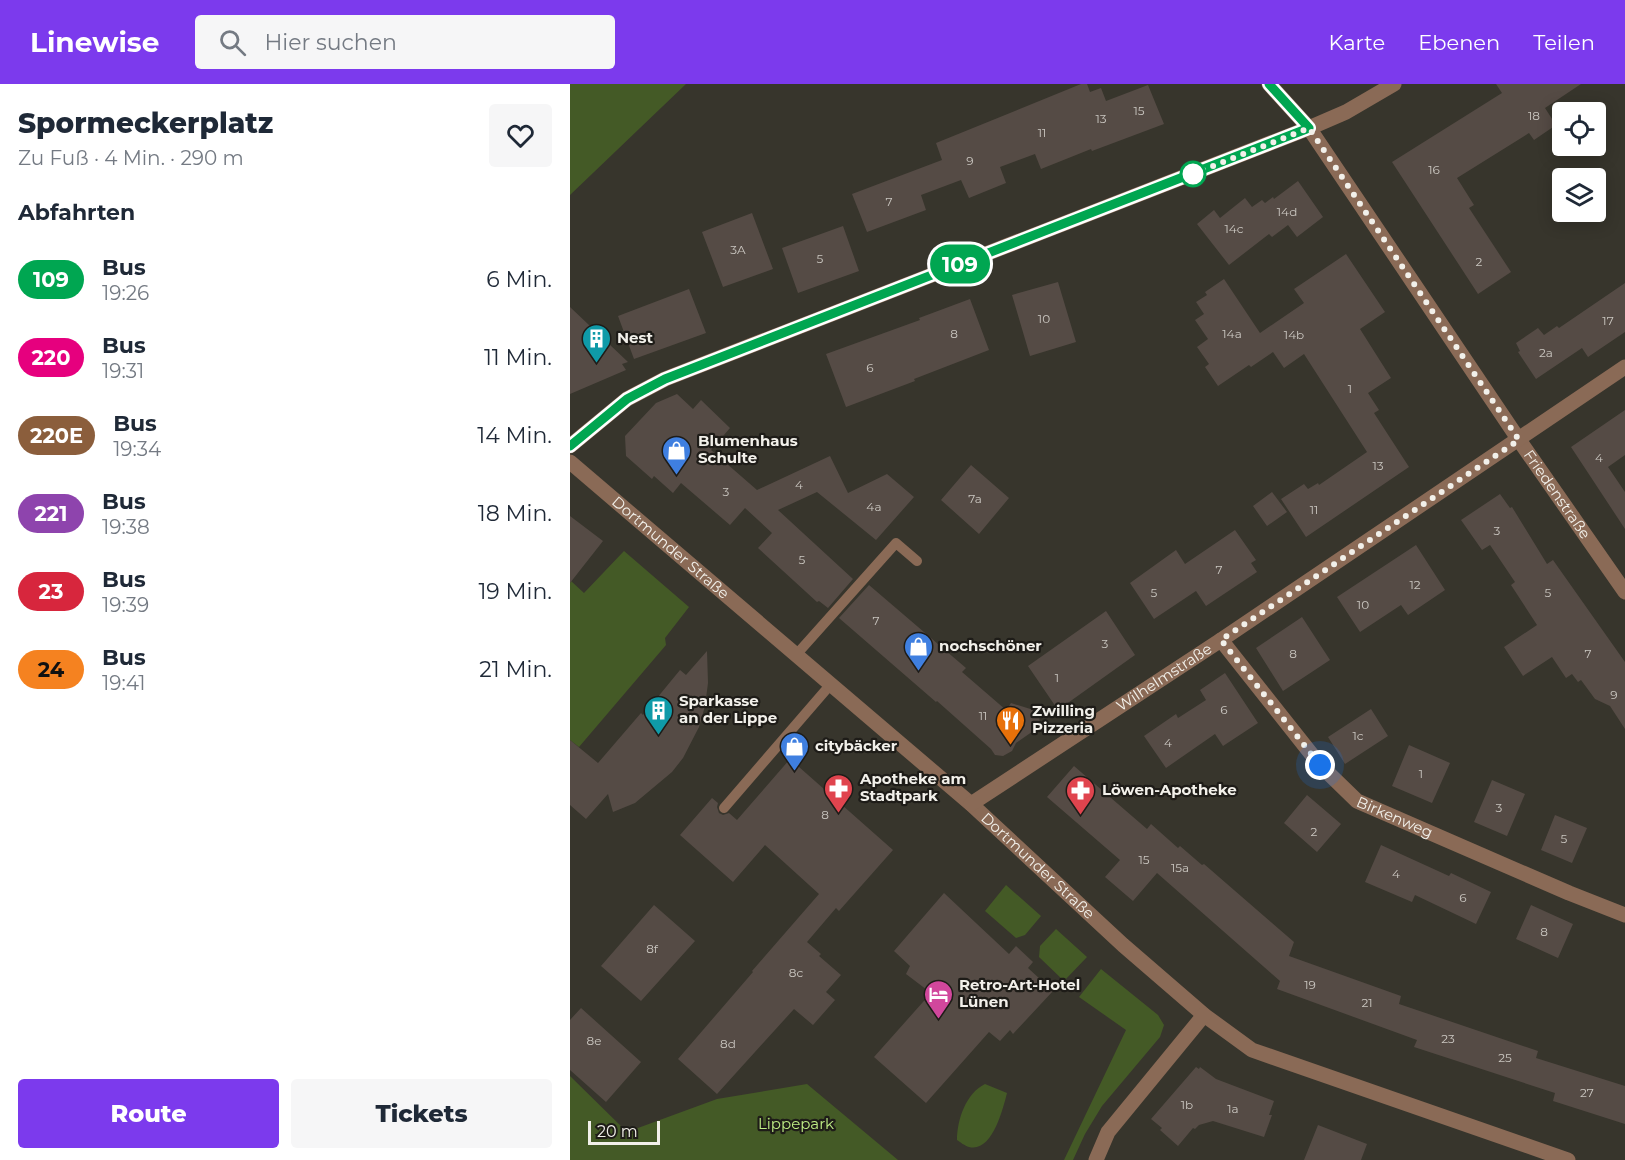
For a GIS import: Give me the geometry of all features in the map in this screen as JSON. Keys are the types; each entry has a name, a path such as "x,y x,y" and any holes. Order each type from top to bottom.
{"street":[{"name":"Friedenstraße","path":"1269,84 1309,128 1519,440 1625,592"},
{"path":"570,446 627,399 665,379 1309,128 1346,112 1394,84"},
{"name":"Wilhelmstraße","path":"970,804 1221,640 1625,367"},
{"name":"Dortmunder Straße","path":"570,462 970,804 1123,945 1204,1015 1252,1050 1568,1160"},
{"name":"Birkenweg","path":"1221,640 1320,765 1356,801 1625,915"},
{"path":"1096,1160 1108,1132 1204,1015"}],"lane":[{"path":"796,655 896,543 917,561"},
{"path":"724,808 831,684"}],"green space":[{"path":"570,84 686,84 570,195"},
{"path":"624,551 689,607 665,638 666,645 579,747 570,740 570,583 571,581 584,593"},
{"path":"1006,885 1041,916 1025,935 1016,938 985,911"},
{"path":"1056,929 1087,957 1064,981 1039,957 1040,946"},
{"path":"1101,969 1158,1015 1164,1025 1160,1037 1102,1106 1073,1160 1064,1160 1126,1030 1079,997"},
{"name":"Lippepark","path":"570,1076 627,1132 717,1099 807,1084 898,1160 570,1160"},
{"path":"985,1084 1007,1093 999,1119 990,1137 977,1147 969,1147 957,1140 961,1116 968,1100 978,1088"}],"building":[{"path":"1081,84 1087,84 1090,92 1101,88 1106,101 1148,85 1164,124 1041,169 1035,154 1000,167 1006,183 969,198 961,180 921,195 926,210 867,232 852,194 942,160 936,143"},
{"path":"1496,84 1581,84 1545,108 1552,119 1552,128 1534,140 1529,133 1457,178 1474,205 1469,208 1511,272 1478,294 1392,162 1502,93"},
{"path":"1298,181 1323,217 1297,237 1288,225 1272,237 1269,234 1229,265 1197,224 1214,210 1220,218 1245,198 1252,207 1262,200 1265,203"},
{"path":"752,213 773,269 723,287 702,232"},
{"path":"843,226 859,271 798,293 782,248"},
{"path":"1346,254 1385,312 1360,329 1391,378 1368,393 1379,410 1374,413 1409,467 1306,537 1281,499 1304,484 1308,489 1318,483 1319,485 1367,452 1304,354 1284,368 1273,352 1218,386 1205,367 1209,364 1197,347 1208,339 1195,320 1204,314 1196,302 1207,295 1205,292 1224,279 1260,333 1304,303 1294,289"},
{"path":"1058,282 1076,342 1030,356 1012,295"},
{"path":"1625,283 1625,332 1588,357 1582,348 1536,379 1518,352 1520,351 1516,343 1538,328 1544,335 1557,326 1559,328"},
{"path":"689,289 706,333 634,359 618,316"},
{"path":"970,299 989,350 846,407 826,354"},
{"name":"Nest","path":"570,307 628,362 622,364 626,370 570,394"},
{"path":"677,394 693,409 701,400 730,428 711,450 757,490 830,456 848,493 887,474 914,497 876,540 817,492 778,510 853,579 828,608 819,601 817,602 758,548 772,533 745,508 730,525 681,483 673,493 654,476 652,479 626,456 625,436 656,403"},
{"path":"1625,410 1625,455 1608,467 1625,492 1625,529 1571,447"},
{"path":"971,465 1009,498 979,534 941,500"},
{"path":"1272,492 1287,512 1267,526 1253,506"},
{"path":"1500,494 1510,508 1512,507 1547,564 1553,560 1625,662 1625,729 1610,706 1595,699 1581,680 1578,682 1572,674 1566,678 1552,657 1523,676 1504,647 1537,625 1511,585 1515,582 1490,545 1482,550 1461,520"},
{"path":"570,516 603,541 570,583"},
{"path":"1235,530 1256,560 1251,563 1257,572 1206,606 1196,591 1154,619 1130,583 1176,550 1185,564"},
{"path":"1416,545 1445,590 1408,615 1401,605 1360,632 1337,597"},
{"path":"869,585 966,668 962,672 1006,710 1011,703 1040,712 1039,727 1016,743 1012,751 1003,756 995,755 937,701 839,618"},
{"path":"1106,611 1135,655 1058,710 1028,666"},
{"path":"1302,617 1330,660 1283,691 1256,648"},
{"name":"Sparkasse an der Lippe","path":"707,651 708,683 705,706 699,727 683,758 672,772 635,803 613,812 608,794 586,819 570,805 570,740 598,763 641,713 643,715 680,670 686,675"},
{"path":"1225,673 1258,723 1223,746 1215,734 1166,768 1144,736 1176,714 1178,718 1206,700 1200,690"},
{"path":"1371,709 1388,736 1345,764 1328,737"},
{"path":"1409,745 1450,763 1432,803 1392,786"},
{"path":"790,759 893,850 839,911 836,908 807,942 841,975 826,992 835,1000 813,1025 794,1009 717,1094 678,1059 819,894 765,845 733,882 680,835 712,798 718,803 719,813 723,815 729,813 737,820"},
{"path":"1074,766 1147,829 1151,824 1178,848 1180,846 1202,865 1204,864 1294,942 1289,956 1401,996 1399,1004 1538,1051 1536,1058 1625,1086 1625,1124 1553,1101 1555,1093 1414,1047 1417,1040 1277,989 1280,981 1157,873 1133,901 1105,877 1120,860 1047,797"},
{"path":"1492,780 1525,794 1507,836 1474,822"},
{"path":"1307,795 1341,824 1317,852 1284,823"},
{"path":"1555,815 1587,828 1572,863 1541,850"},
{"path":"1381,845 1491,892 1476,924 1415,895 1412,902 1365,882"},
{"path":"944,893 1009,954 1016,946 1033,962 1028,968 1053,991 1013,1034 1010,1030 1000,1041 989,1032 926,1103 874,1057 931,993 906,974 910,966 894,951"},
{"path":"654,905 695,941 641,1001 601,966"},
{"path":"1531,905 1573,924 1558,958 1516,939"},
{"path":"581,1008 641,1062 606,1102 570,1070 570,1020"},
{"path":"1196,1067 1199,1069 1200,1067 1216,1079 1274,1101 1269,1115 1272,1115 1264,1137 1213,1121 1193,1128 1178,1146 1160,1130 1162,1128 1151,1119"},
{"path":"1318,1125 1367,1144 1361,1160 1304,1160"}],"bus line":[{"name":"109","path":"570,446 627,399 665,379 1309,128 1269,84"}],"place":[{"name":"Nest","path":"596,364"},
{"name":"Blumenhaus Schulte","path":"677,476"},
{"name":"nochschöner","path":"918,672"},
{"name":"Sparkasse an der Lippe","path":"658,736"},
{"name":"Zwilling Pizzeria","path":"1011,746"},
{"name":"citybäcker","path":"794,772"},
{"name":"Apotheke am Stadtpark","path":"839,814"},
{"name":"Löwen-Apotheke","path":"1081,816"},
{"name":"Retro-Art-Hotel Lünen","path":"938,1020"}],"route":[{"path":"1193,174 1188,176 1309,128 1519,440 1221,640 1320,765"}]}
